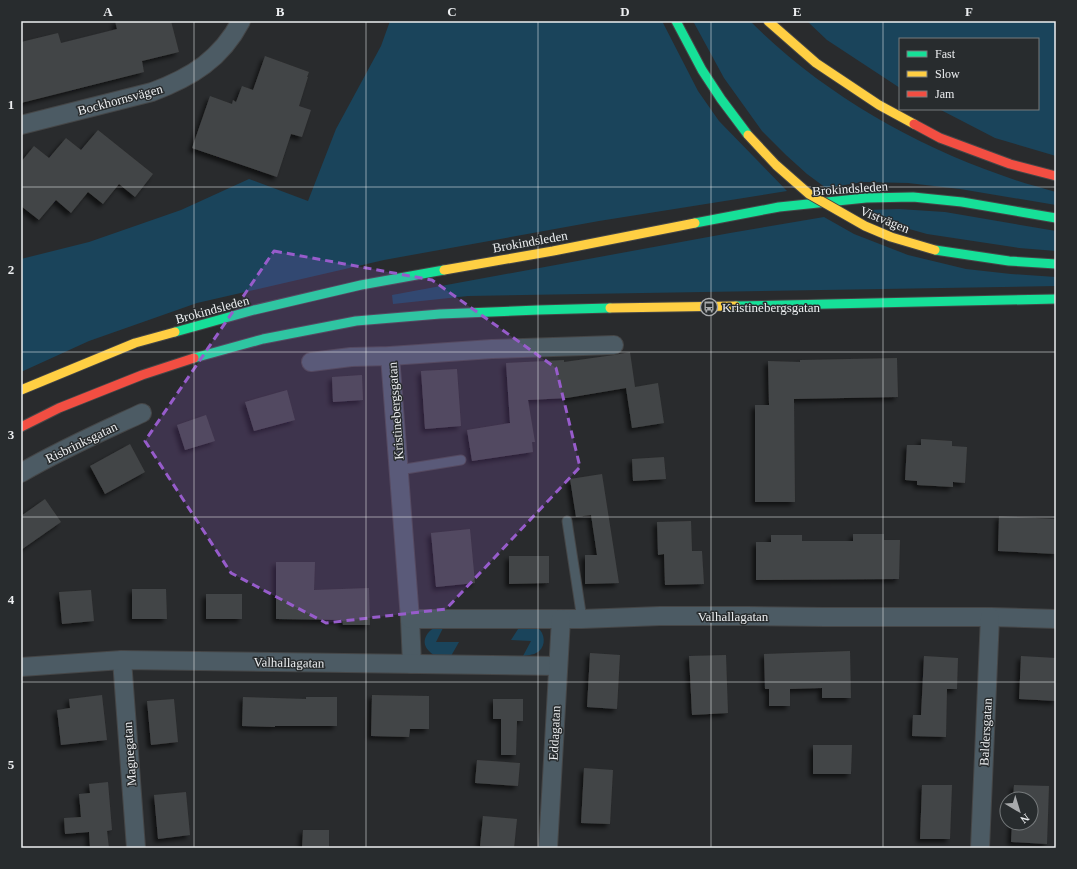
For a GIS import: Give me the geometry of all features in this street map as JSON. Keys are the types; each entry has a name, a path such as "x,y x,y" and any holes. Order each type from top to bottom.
{"main road":[{"name":"Vistvägen","path":"676,21 706,76 748,135 776,166 809,194 865,226 891,237 935,250 1009,261 1056,264"},
{"path":"768,21 816,63 879,105 940,138 1010,164 1056,176"},
{"name":"Brokindsleden","path":"21,390 135,343 254,310 361,286 779,207 866,198 913,197 962,202 1056,218"},
{"path":"21,427 59,408 142,374 208,354 263,340 356,321 440,314 538,310 1056,299"}],"street":[{"name":"Bockhornsvägen","path":"21,125 152,92 170,86 186,77 214,57 227,44 241,21"},
{"name":"Kristinebergsgatan","path":"412,664 410,619 390,356 492,349 614,345"},
{"path":"311,362 351,357 390,356"},
{"name":"Risbrinksgatan","path":"21,473 47,458 142,413"},
{"name":"Valhallagatan","path":"410,619 582,619 682,616 990,617 1056,619"},
{"name":"Baldersgatan","path":"980,848 990,617"},
{"name":"Eddagatan","path":"548,848 561,619"},
{"name":"Valhallagatan","path":"21,667 122,660 558,666"},
{"name":"Magnegatan","path":"122,660 136,848"}],"lane":[{"path":"399,470 462,460"},
{"path":"567,521 582,619"}],"highlighted area":[{"path":"274,251 432,280 556,368 580,467 446,609 326,623 231,573 145,441"}],"shaded area":[{"path":"390,21 662,21 698,91 719,121 787,191 599,221 384,260 197,303 89,341 21,372 21,259 89,242 181,210 249,179 308,201 336,129 381,46"},
{"path":"693,21 750,21 806,70 867,112 932,147 966,162 1015,180 1056,192 1056,205 960,189 908,183 863,182 826,188 807,174 762,131 724,78"},
{"path":"807,21 1056,21 1056,156 995,138 941,110 1039,110 1039,38 899,38 899,87 827,40"},
{"path":"899,209 945,212 1056,231 1056,251 1019,248 927,234 902,227 864,210"},
{"path":"824,217 854,234 908,255 966,269 1056,277 1056,286 468,296 393,304 392,295"},
{"path":"532,625 538,628 542,633 544,643 541,649 535,654 523,656 531,641 511,640 520,626"},
{"path":"437,626 444,626 436,642 459,642 451,656 435,656 425,644 427,634"}],"building":[{"path":"115,21 171,21 179,52 142,61 144,72 21,103 21,42 58,33 61,43 117,29"},
{"path":"265,56 309,72 299,106 311,110 302,137 291,134 277,177 192,148 210,96 232,104 233,100 236,102 242,86 253,90"},
{"path":"98,130 153,174 135,197 119,184 103,204 88,192 71,213 56,200 39,220 21,206 21,162 34,146 49,158 66,138 81,150"},
{"path":"630,352 635,387 658,383 664,423 632,428 626,388 567,398 528,400 535,442 532,442 533,452 472,461 467,430 510,423 506,363 564,360 564,362"},
{"path":"897,358 898,397 794,399 795,502 755,502 755,405 769,405 768,361 800,362 800,360"},
{"path":"457,369 461,426 425,429 421,371"},
{"path":"362,375 363,400 333,402 332,377"},
{"path":"287,390 295,420 254,431 245,402"},
{"path":"206,415 215,441 185,450 177,425"},
{"path":"921,439 952,441 952,446 967,447 965,483 953,482 953,487 917,485 917,481 905,480 907,445 921,445"},
{"path":"130,444 145,472 105,494 90,466"},
{"path":"664,457 666,479 633,481 632,459"},
{"path":"602,474 619,583 585,584 585,555 597,555 591,515 576,517 570,479"},
{"path":"45,499 61,522 21,550 21,516"},
{"path":"999,516 1056,519 1056,554 998,551"},
{"path":"691,521 692,551 702,551 704,584 665,585 664,554 658,555 657,522"},
{"path":"470,529 475,583 436,587 431,533"},
{"path":"853,534 884,534 884,540 900,540 899,579 756,580 756,542 771,542 771,535 802,535 802,541 853,541"},
{"path":"509,556 549,556 549,583 509,584"},
{"path":"276,562 315,562 314,590 369,588 370,625 343,625 342,620 276,619"},
{"path":"132,589 166,589 167,619 132,619"},
{"path":"91,590 94,621 62,624 59,592"},
{"path":"206,594 242,594 242,619 206,619"},
{"path":"850,651 851,698 822,698 822,688 790,689 790,706 769,706 769,689 765,689 764,654"},
{"path":"590,653 620,655 617,709 587,707"},
{"path":"726,655 728,713 692,715 689,656"},
{"path":"924,656 958,658 957,689 947,689 946,737 912,736 913,715 921,715"},
{"path":"1021,656 1056,658 1056,701 1019,699"},
{"path":"102,695 107,740 61,745 57,710 70,708 69,699"},
{"path":"372,695 429,696 429,729 410,729 409,737 371,736"},
{"path":"243,697 306,699 306,697 337,697 337,726 242,726"},
{"path":"174,699 178,742 151,745 147,701"},
{"path":"493,699 523,699 523,721 517,721 516,755 501,755 501,719 493,719"},
{"path":"813,745 852,745 851,774 813,774"},
{"path":"477,760 520,763 518,786 475,783"},
{"path":"584,768 613,770 610,824 581,823"},
{"path":"108,782 112,830 107,831 109,848 90,848 89,832 65,834 64,818 81,817 79,794 90,793 89,784"},
{"path":"922,785 952,785 950,839 920,839"},
{"path":"1014,785 1049,786 1047,844 1011,842 1012,831 1039,831 1039,791 1014,791"},
{"path":"186,792 190,835 158,839 154,795"},
{"path":"483,816 517,819 514,848 480,846"},
{"path":"303,830 329,830 329,848 302,848"}],"traffic: fast":[{"path":"676,21 702,70 721,99 748,135"},
{"path":"695,223 779,207 866,198 913,197 962,202 1056,218"},
{"path":"935,250 1009,261 1056,264"},
{"path":"175,332 254,310 361,285 444,270"},
{"path":"736,306 1056,299"},
{"path":"194,358 263,339 356,321 440,314 610,308"}],"traffic: slow":[{"path":"768,21 816,63 879,105 914,124"},
{"path":"748,135 776,165 809,194 865,226 891,237 935,250"},
{"path":"444,270 553,251 695,223"},
{"path":"610,308 736,306"},
{"path":"21,390 135,343 175,332"}],"traffic: jam":[{"path":"914,124 940,138 1010,164 1056,176"},
{"path":"21,427 59,408 142,375 194,358"}],"place":[{"name":"Kristinebergsgatan","path":"709,307"}]}
